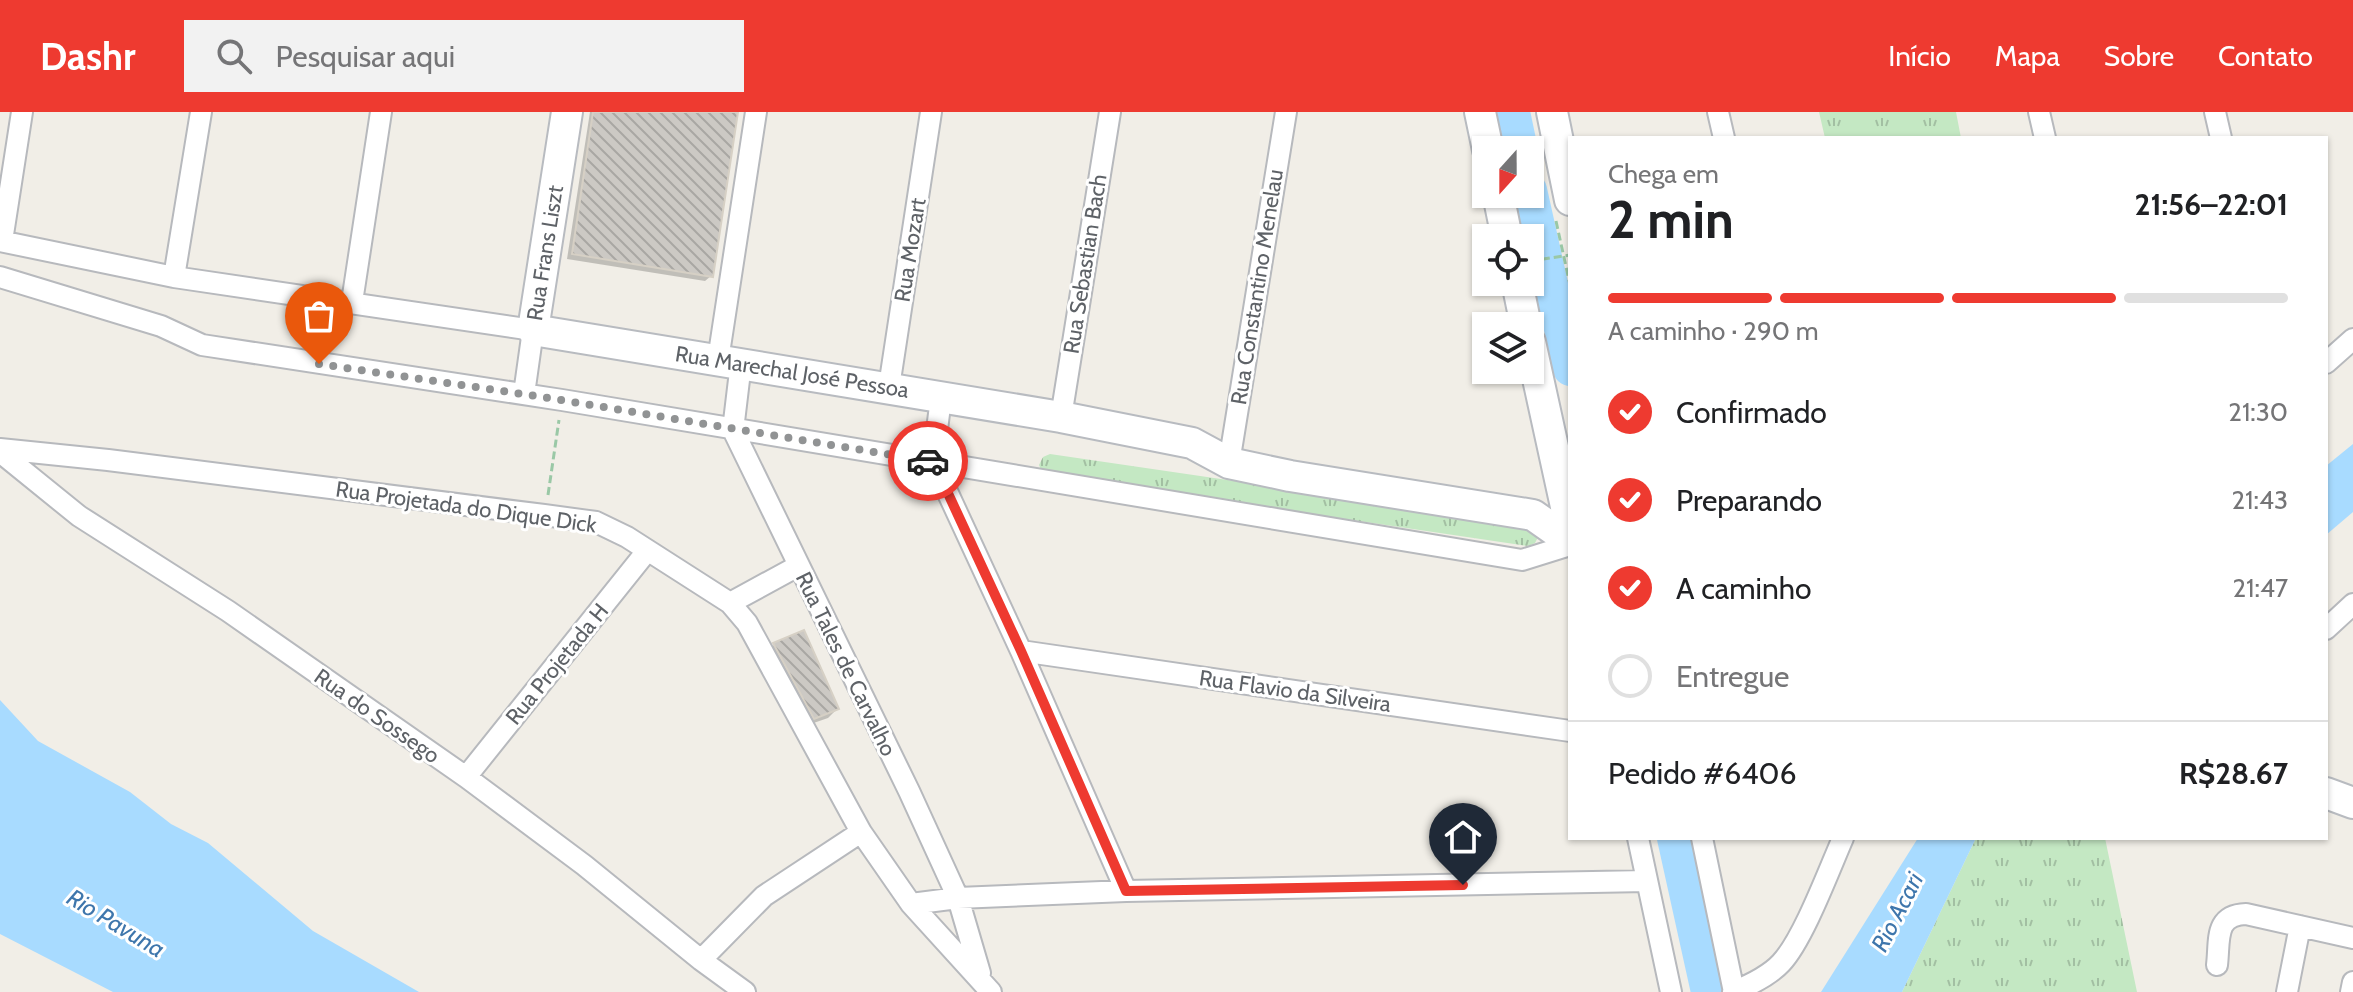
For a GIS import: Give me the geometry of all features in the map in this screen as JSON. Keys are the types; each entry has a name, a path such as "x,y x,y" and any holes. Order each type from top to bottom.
{"street":[{"path":"1,241 22,112"},
{"path":"174,277 201,112"},
{"path":"352,302 381,112"},
{"name":"Rua Frans Liszt","path":"524,394 567,112"},
{"path":"733,430 729,362 756,112"},
{"name":"Rua Mozart","path":"889,387 931,112"},
{"name":"Rua Sebastian Bach","path":"1061,417 1110,112"},
{"name":"Rua Constantino Menelau","path":"1229,463 1286,112"},
{"path":"1480,112 1485,136"},
{"path":"1552,112 1568,190"},
{"path":"1718,112 1724,136"},
{"path":"2039,112 2045,136"},
{"path":"2215,112 2221,136"},
{"name":"Rua Marechal José Pessoa","path":"1,241 174,277 533,330 1061,417 1192,443 1229,463 1290,476 1533,515 1568,541"},
{"name":"Rua Marechal José Pessoa","path":"0,277 161,326 202,345 562,400 1522,560 1568,544"},
{"path":"2328,361 2353,339"},
{"path":"1539,384 1568,516"},
{"path":"941,398 933,461 1021,651 1126,891"},
{"name":"Rua Tales de Carvalho","path":"733,430 958,898 987,986"},
{"name":"Rua Projetada do Dique Dick","path":"0,451 124,462 596,522 730,603 747,623 861,832 911,904 987,986"},
{"name":"Rua do Sossego","path":"0,451 79,516 228,611 466,777 745,992"},
{"name":"Rua Projetada H","path":"466,777 647,551"},
{"path":"730,603 798,566"},
{"path":"2328,627 2353,604"},
{"name":"Rua Flavio da Silveira","path":"1021,651 1568,731"},
{"path":"2328,794 2353,803"},
{"path":"701,960 764,896 861,832"},
{"path":"1638,840 1671,992"},
{"path":"1702,840 1733,992 1782,963 1794,944 1842,840"},
{"path":"911,904 958,898 1126,891 1647,881"},
{"path":"2217,965 2221,927 2233,914 2246,914 2353,938"},
{"path":"2287,992 2300,926"},
{"path":"2351,992 2353,982"}],"path":[{"path":"1544,259 1568,255"},
{"path":"544,515 562,400"}],"green space":[{"path":"1819,112 1956,112 1961,136 1825,136"},
{"path":"1050,454 1530,524 1540,533 1535,543 1528,546 1048,475 1042,472 1039,465 1043,457"},
{"path":"1975,840 2105,840 2137,992 1902,992"}],"water":[{"path":"2353,444 2353,512 2328,533 2328,464"},
{"name":"Rio Pavuna","path":"0,700 38,741 130,792 171,824 208,843 313,931 419,992 113,992 0,934"},
{"name":"Rio Acari","path":"1917,840 1975,840 1902,992 1821,992"}],"building":[{"path":"593,112 738,112 713,277 572,254"},
{"path":"804,630 839,709 814,719 773,643"}],"waterway":[{"path":"1513,112 1518,136"},
{"path":"1534,208 1568,360"},
{"path":"1674,840 1708,992"}],"way so far":[{"path":"319,364 543,397 928,461"}],"route":[{"path":"928,461 933,461 1021,651 1126,891 1463,885"}]}
